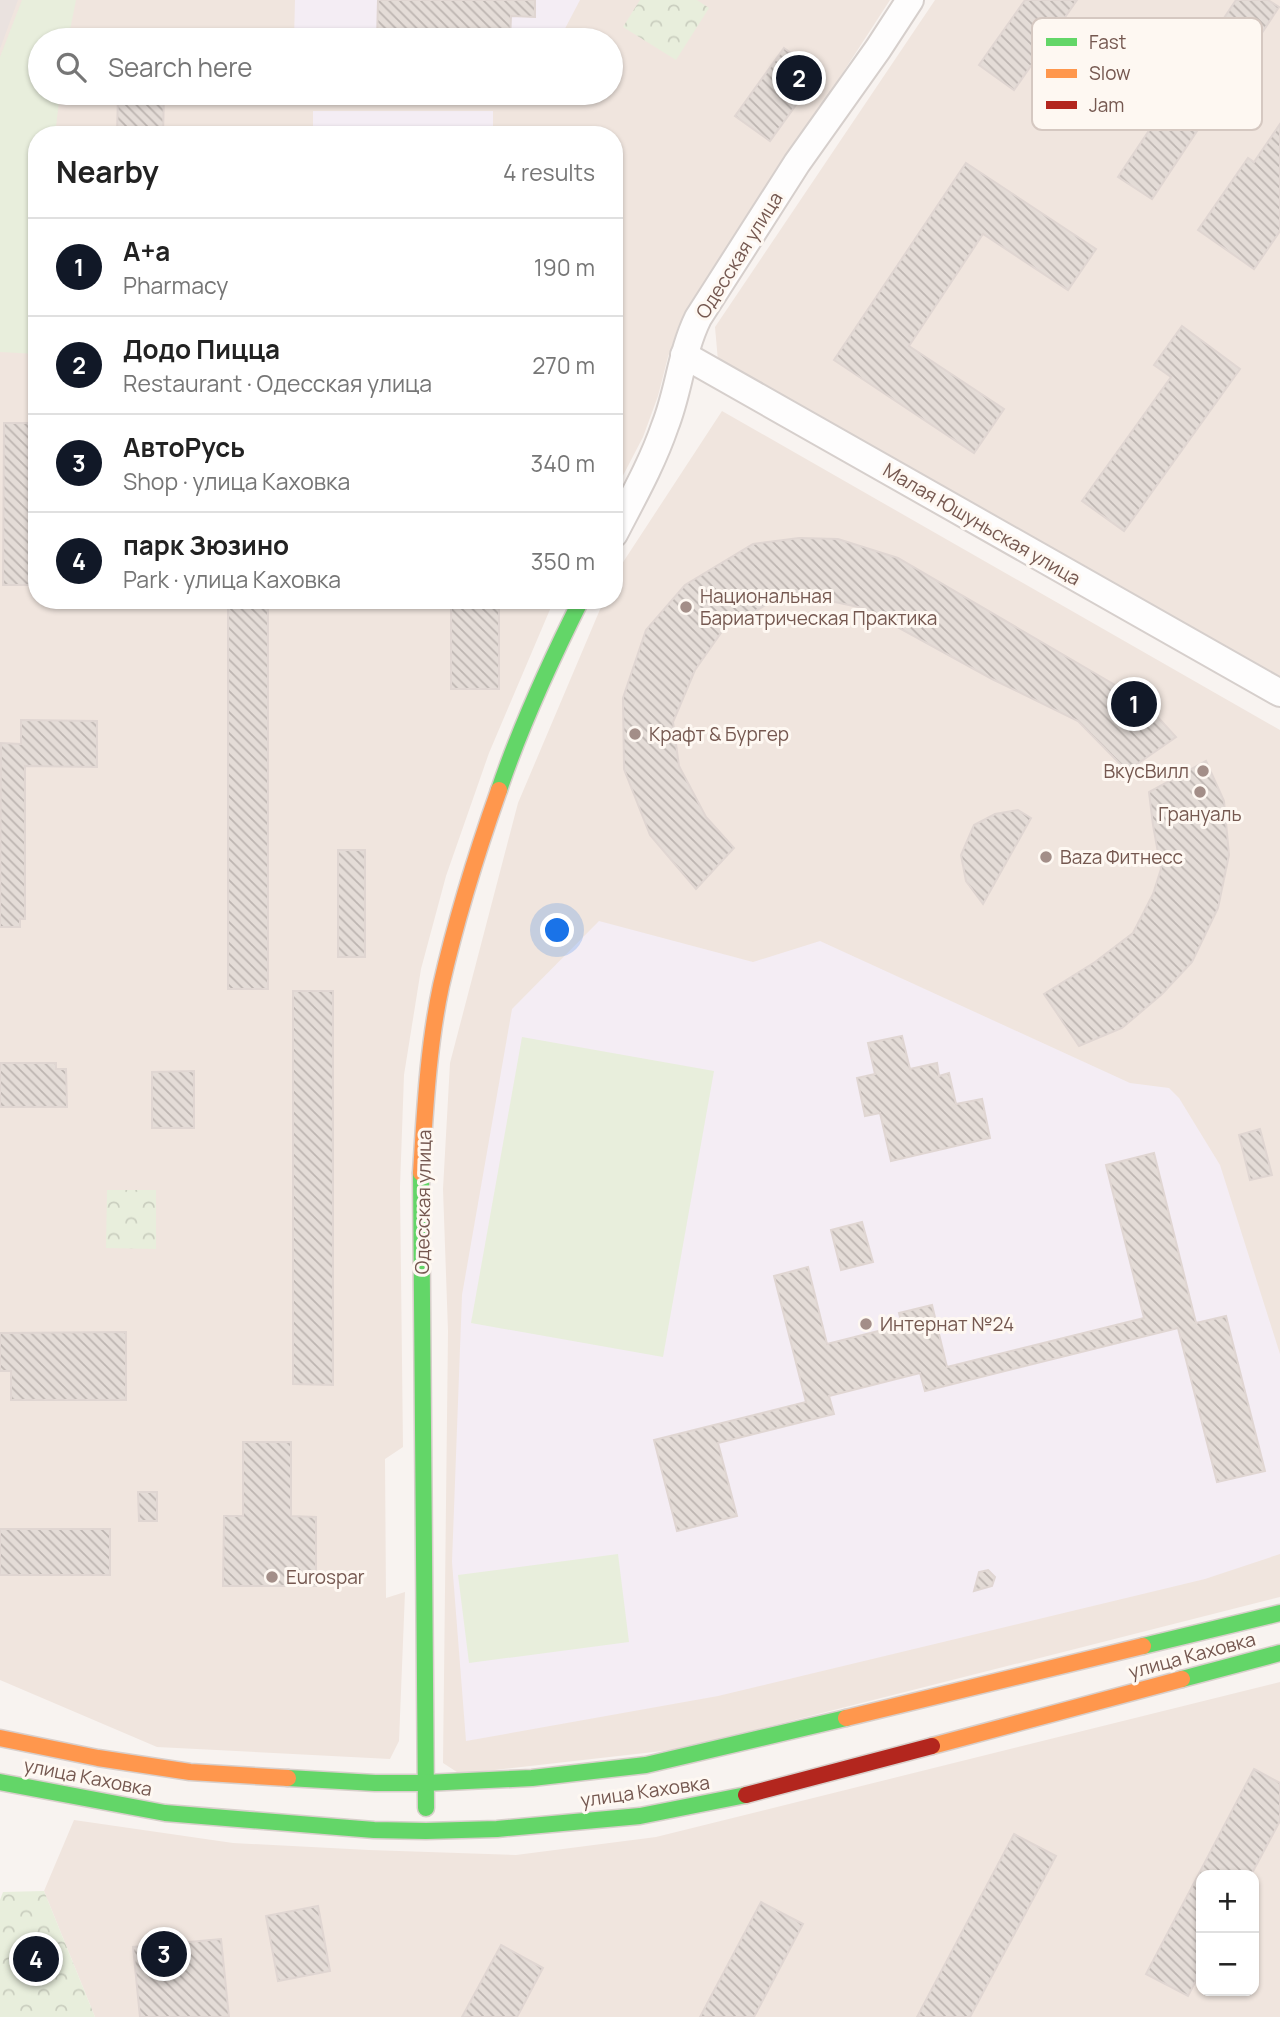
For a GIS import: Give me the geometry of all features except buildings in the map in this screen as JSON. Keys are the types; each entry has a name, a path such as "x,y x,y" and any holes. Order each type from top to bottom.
{"main road":[{"name":"Одесская улица","path":"426,1831 420,1186 427,1081 441,988 477,853 509,760 577,609"},
{"name":"улица Каховка","path":"0,1738 99,1758 190,1772 375,1783 532,1778 646,1765 1280,1613"},
{"name":"улица Каховка","path":"0,1782 165,1814 374,1830 497,1829 640,1816 736,1798 1280,1653"}],"street":[{"name":"Одесская улица","path":"623,516 666,425 689,337 705,307 797,163 910,0"},
{"name":"Малая Юшуньская улица","path":"684,355 1280,694"}],"shaded area":[{"path":"0,0 890,0 679,325 643,437 623,476 623,126 28,126 28,609 550,609 489,753 446,876 421,969 404,1075 400,1187 403,1447 385,1459 386,1598 405,1592 399,1741 390,1759 157,1747 0,1680"},
{"path":"0,0 18,0 0,49"},
{"path":"295,0 580,0 565,28 294,28"},
{"path":"935,0 1280,0 1280,682 718,361 715,327"},
{"path":"313,111 493,111 493,126 313,126"},
{"path":"722,411 1280,730 1280,1597 680,1749 460,1774 443,1763 448,1331 443,1189 450,1063 518,803 600,609 623,609 623,562"},
{"name":"Интернат №24","path":"599,921 753,962 820,941 1130,1083 1169,1088 1179,1098 1220,1165 1280,1354 1280,1554 1205,1579 718,1696 466,1741 452,1562 462,1295 512,1009"},
{"path":"1280,1682 1280,2017 95,2017 44,1891 74,1820 233,1843 516,1855 656,1837"}],"green space":[{"path":"22,0 76,0 70,28 28,28 28,105 59,105 56,126 28,126 28,354 0,352 0,57"},
{"path":"640,0 697,0 709,8 676,60 623,27"},
{"path":"522,1037 714,1071 663,1357 471,1323"},
{"path":"107,1190 156,1190 156,1249 106,1248"},
{"path":"618,1554 629,1642 469,1663 458,1575"},
{"path":"44,1891 95,2017 0,2017 0,1900 3,1892"}],"traffic: fast":[{"path":"499,790 537,694 577,609"},
{"path":"421,1173 426,1808"},
{"path":"1143,1646 1280,1613"},
{"path":"1182,1679 1280,1653"},
{"path":"288,1778 375,1783 532,1778 646,1765 846,1718"},
{"path":"0,1782 165,1813 374,1830 426,1831 497,1829 640,1816 746,1795"}],"traffic: slow":[{"path":"421,1173 430,1056 441,986 467,888 499,790"},
{"path":"846,1718 1143,1646"},
{"path":"932,1746 1182,1679"},
{"path":"0,1738 98,1758 190,1772 288,1778"}],"traffic: jam":[{"path":"746,1795 932,1746"}],"place":[{"name":"Додо Пицца","path":"799,78"},
{"name":"Национальная Бариатрическая Практика","path":"686,607"},
{"name":"А+а","path":"1134,704"},
{"name":"Крафт & Бургер","path":"635,734"},
{"name":"ВкусВилл","path":"1203,771"},
{"name":"Грануаль","path":"1200,792"},
{"name":"Baza Фитнесс","path":"1046,857"},
{"name":"Интернат №24","path":"866,1324"},
{"name":"Eurospar","path":"272,1577"},
{"name":"АвтоРусь","path":"164,1954"},
{"name":"парк Зюзино","path":"36,1959"}]}
